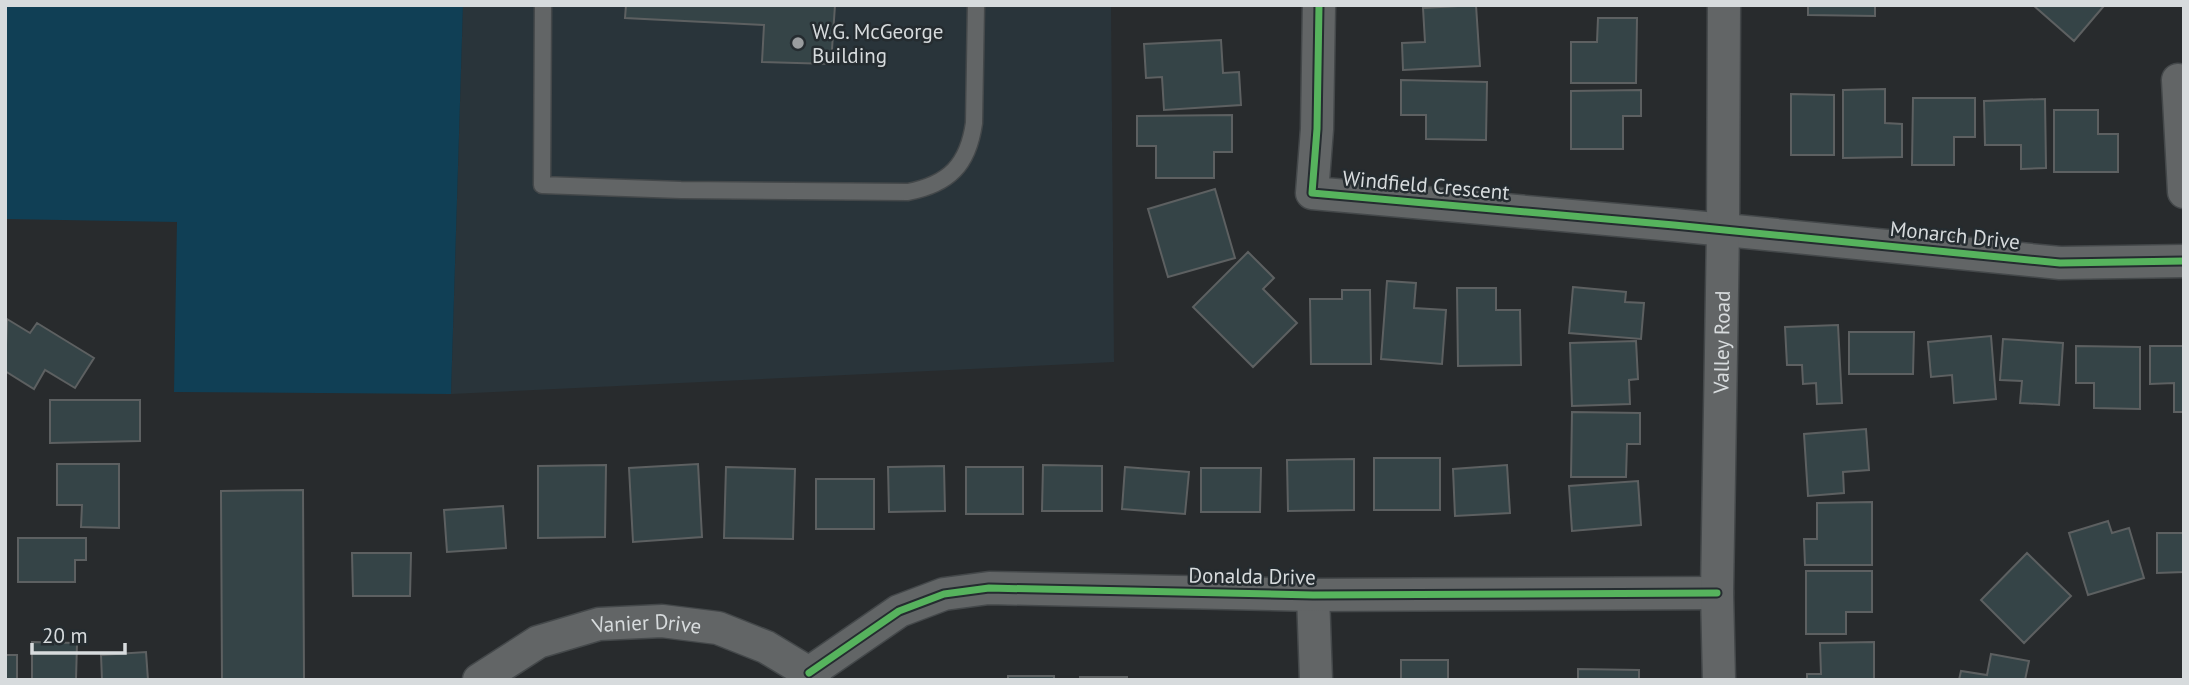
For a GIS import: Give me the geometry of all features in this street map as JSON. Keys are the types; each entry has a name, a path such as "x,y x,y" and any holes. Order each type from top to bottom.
{"street":[{"name":"Windfield Crescent","path":"1319,5 1317,128 1312,193 1723,230"},
{"name":"Valley Road","path":"1719,680 1717,593 1724,5"},
{"path":"2178,80 2184,192"},
{"name":"Monarch Drive","path":"1723,230 2060,263 2183,252"},
{"name":"Donalda Drive","path":"812,676 899,611 944,594 989,589 1313,595 1717,593"},
{"path":"1313,595 1317,680"},
{"name":"Vanier Drive","path":"479,680 538,642 599,624 662,621 718,628 766,647 812,676"}],"lane":[{"path":"542,5 542,185 681,190 908,192 941,182 964,158 972,141 976,5"}],"shaded area":[{"path":"5,5 463,5 451,394 174,392 177,222 5,219"},
{"path":"463,5 1111,5 1114,362 451,394"}],"building":[{"name":"W.G. McGeorge Building","path":"626,5 835,5 831,64 762,62 764,25 625,18"},
{"path":"1476,5 1480,66 1403,70 1402,43 1425,42 1423,8"},
{"path":"1808,5 1875,5 1875,16 1808,15"},
{"path":"2033,5 2101,5 2103,7 2074,41"},
{"path":"1598,18 1637,18 1636,83 1571,83 1571,42 1597,42"},
{"path":"1221,40 1223,73 1239,72 1241,105 1164,110 1162,77 1146,78 1144,44"},
{"path":"1401,80 1487,82 1486,140 1426,139 1426,115 1401,115"},
{"path":"1885,89 1885,123 1902,124 1902,157 1843,158 1843,90"},
{"path":"1641,90 1641,116 1623,116 1623,149 1571,149 1571,91"},
{"path":"1791,94 1834,95 1834,155 1791,155"},
{"path":"1913,98 1975,98 1975,137 1954,137 1954,165 1912,165"},
{"path":"2045,99 2046,168 2021,169 2021,145 1985,145 1984,101"},
{"path":"2054,110 2098,110 2098,134 2118,134 2118,172 2054,172"},
{"path":"1232,115 1232,152 1214,152 1214,178 1156,178 1156,146 1137,146 1137,116"},
{"path":"1215,189 1235,258 1168,277 1148,209"},
{"path":"1248,252 1274,278 1263,289 1297,323 1253,367 1193,307"},
{"path":"1387,281 1416,283 1414,308 1446,310 1442,364 1381,359"},
{"path":"1573,287 1626,292 1625,302 1644,303 1641,339 1569,333"},
{"path":"1457,288 1496,288 1496,310 1520,310 1521,365 1458,366"},
{"path":"1342,290 1370,290 1371,364 1311,364 1310,299 1342,299"},
{"path":"7,319 30,333 37,323 94,358 75,388 45,370 34,389 5,371"},
{"path":"1838,325 1842,403 1817,404 1816,383 1803,384 1802,365 1787,365 1785,327"},
{"path":"1849,332 1914,332 1913,374 1849,374"},
{"path":"1991,336 1996,399 1954,403 1952,375 1931,377 1928,342"},
{"path":"2003,339 2063,343 2059,405 2020,403 2022,381 2000,380"},
{"path":"1636,341 1638,379 1629,380 1630,404 1572,406 1570,343"},
{"path":"2076,346 2140,347 2140,409 2094,408 2094,383 2076,383"},
{"path":"2150,346 2184,346 2184,412 2174,412 2174,383 2150,384"},
{"path":"50,400 140,400 140,441 50,443"},
{"path":"1572,412 1640,413 1640,444 1627,444 1626,477 1571,477"},
{"path":"1866,429 1869,470 1843,472 1844,493 1808,496 1804,434"},
{"path":"1374,458 1440,458 1440,510 1374,510"},
{"path":"1354,459 1354,510 1288,511 1287,460"},
{"path":"57,464 119,464 119,528 81,527 82,505 57,505"},
{"path":"698,464 702,537 633,542 629,468"},
{"path":"606,465 605,537 538,538 538,466"},
{"path":"1043,465 1102,466 1102,511 1042,511"},
{"path":"1507,465 1510,513 1455,516 1453,469"},
{"path":"944,466 945,511 889,512 888,467"},
{"path":"726,467 795,469 793,539 724,538"},
{"path":"966,467 1023,467 1023,514 966,514"},
{"path":"1125,467 1189,472 1185,514 1122,509"},
{"path":"1201,468 1261,468 1260,512 1201,512"},
{"path":"816,479 874,479 874,529 816,529"},
{"path":"1638,481 1641,525 1572,531 1569,486"},
{"path":"303,490 304,680 222,680 221,491"},
{"path":"1872,502 1872,565 1805,565 1804,539 1817,539 1817,503"},
{"path":"503,506 506,548 447,552 444,510"},
{"path":"2108,521 2112,533 2129,528 2144,578 2088,595 2069,533"},
{"path":"2157,533 2184,533 2184,572 2157,573"},
{"path":"18,538 86,538 86,560 75,560 75,582 18,582"},
{"path":"352,553 411,553 410,596 353,596"},
{"path":"2027,553 2071,596 2024,643 1981,600"},
{"path":"1806,571 1872,571 1872,612 1846,612 1846,634 1806,634"},
{"path":"32,642 77,643 76,680 32,680"},
{"path":"1874,642 1874,680 1807,680 1807,674 1821,674 1820,643"},
{"path":"146,652 148,680 102,680 101,655"},
{"path":"1991,654 2029,661 2025,680 1959,680 1961,671 1987,675"},
{"path":"5,655 17,655 17,680 5,680"},
{"path":"1401,660 1448,660 1448,680 1401,680"},
{"path":"1578,669 1639,670 1639,680 1578,680"},
{"path":"1008,676 1054,676 1054,680 1008,680"},
{"path":"1080,677 1127,677 1127,680 1080,680"}],"cycle path":[{"path":"1319,5 1317,129 1312,193 2060,263 2184,261"},
{"path":"809,673 899,611 944,594 989,588 1313,595 1717,593"}],"place":[{"name":"W.G. McGeorge Building","path":"798,43"}]}
